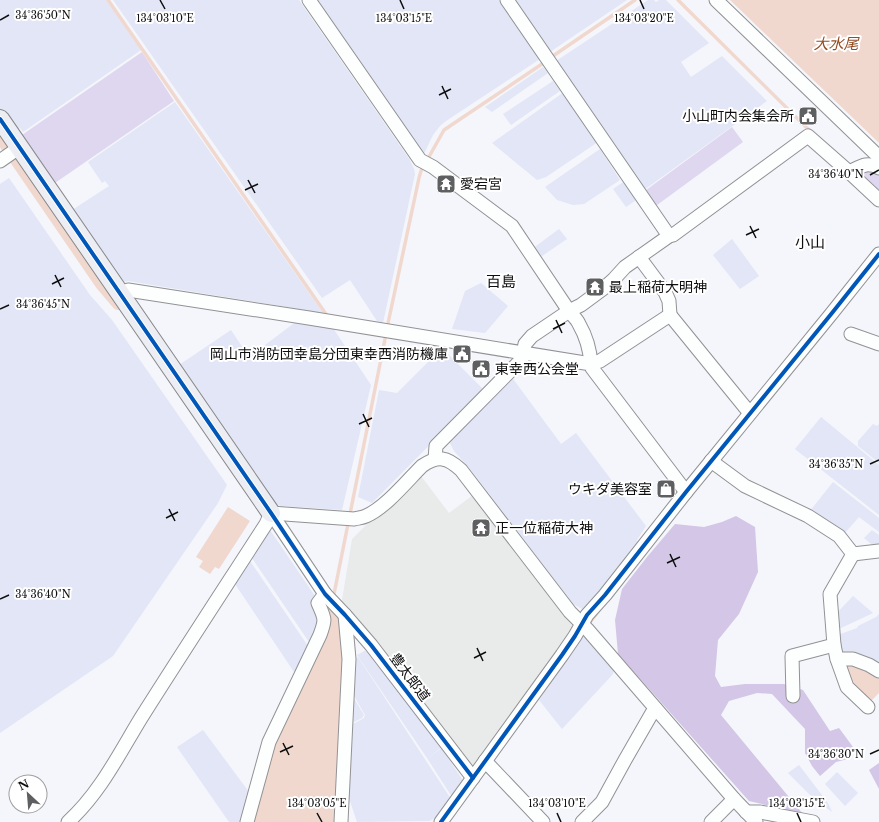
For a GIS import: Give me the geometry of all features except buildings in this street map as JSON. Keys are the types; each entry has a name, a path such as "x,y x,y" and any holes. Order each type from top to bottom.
{"street":[{"path":"309,0 420,160 433,167 512,226 569,311 579,323 586,339 592,368 686,492"},
{"path":"507,0 668,236"},
{"path":"716,0 879,157"},
{"path":"0,118 120,293 269,518 330,601 349,660 341,822"},
{"path":"435,459 436,446 522,359 524,348 532,336 569,311 581,305 604,288 625,267 668,236 673,235 808,136 879,200"},
{"path":"0,161 20,147"},
{"path":"849,172 869,164 879,168"},
{"path":"441,822 575,636 584,626 587,615 605,595 686,492 832,314 879,254"},
{"path":"639,257 665,292 669,301 670,313 750,413"},
{"path":"120,293 128,290 387,330 524,348 600,361 670,313"},
{"path":"851,334 879,344"},
{"path":"269,518 364,517 371,514 385,503 422,466 435,459 446,460 455,464 570,612 584,626 734,799 756,822"},
{"path":"711,461 745,486 808,516 839,536 853,554"},
{"path":"68,822 90,800 98,788 269,518"},
{"path":"853,554 879,551"},
{"path":"853,554 830,594 834,645 847,688 868,707"},
{"path":"248,822 269,742 320,636 324,620 318,603 330,601"},
{"name":"豊太郎道","path":"330,601 372,645 473,778"},
{"path":"793,696 792,656 834,645"},
{"path":"837,659 854,659 879,671"},
{"path":"582,822 602,802 652,713 656,709"},
{"path":"485,761 543,822"},
{"path":"711,822 734,799"},
{"path":"746,812 760,812 812,822"}],"shaded area":[{"path":"0,0 106,0 141,50 23,132 20,128 15,131 0,109"},
{"path":"113,0 299,0 410,160 414,169 415,174 383,323 377,321 350,280 322,298"},
{"path":"313,0 499,0 540,59 440,126 433,135 422,158"},
{"path":"510,0 627,0 547,54"},
{"path":"648,0 654,0 656,2 659,0 666,0 709,43 681,62 691,77 722,56 767,101 644,190 556,61"},
{"path":"142,52 174,101 52,185 19,137"},
{"path":"543,67 548,73 492,112 485,107"},
{"path":"553,81 560,91 511,125 503,114"},
{"path":"564,92 598,142 546,177 537,180 492,143"},
{"path":"175,102 323,313 128,281 120,283 72,210 109,186 105,181 102,183 88,162"},
{"path":"732,127 743,142 653,208 642,193"},
{"path":"600,149 620,180 584,204 573,205 557,200 545,187"},
{"path":"863,169 879,170 879,196 855,173"},
{"path":"9,178 90,295 112,320 227,485 218,503 113,656 0,733 0,184"},
{"path":"626,180 639,198 626,207 613,189"},
{"path":"559,229 567,239 539,258 532,249"},
{"path":"732,239 759,276 740,289 713,255"},
{"path":"481,283 508,306 485,333 452,329 465,291"},
{"path":"297,321 331,325 371,385 342,510 281,506 275,504 179,365 231,330 249,357"},
{"path":"442,348 484,390 372,503 358,497 379,390 397,393"},
{"path":"511,376 561,444 576,433 646,526 637,540 639,545 584,610 573,604 471,470 454,451 448,439"},
{"path":"821,417 879,465 879,515 795,449"},
{"path":"873,424 877,426 879,424 879,463 858,446 858,441"},
{"path":"421,476 449,513 473,495 572,625 573,633 478,765 470,768 341,606 352,539"},
{"path":"833,482 879,518 879,532 859,517 843,535 829,522 810,511"},
{"path":"736,516 755,527 758,572 739,614 718,640 715,676 721,687 745,684 784,684 803,690 830,731 839,728 853,747 848,759 836,762 820,776 812,766 805,753 805,729 772,694 757,693 729,701 721,715 803,814 749,801 618,654 615,620 622,589 675,524 704,527"},
{"path":"270,530 315,596 312,598 312,603 318,618 317,626 309,642 252,558"},
{"path":"872,530 879,535 879,547 876,548 864,538"},
{"path":"250,561 308,646 294,672 235,584"},
{"path":"853,596 873,613 839,629 839,622 834,616"},
{"path":"879,614 879,667 837,654 835,636 857,628"},
{"path":"585,634 614,670 613,674 562,729 539,700"},
{"path":"368,649 442,747 428,758 443,747 450,756 448,758 464,782 452,797 357,655"},
{"path":"358,657 451,799 438,817 429,821 357,822 346,789 350,724 364,718 365,715 353,694 354,661"},
{"path":"352,695 364,715 362,718 354,722 350,722"},
{"path":"203,730 249,792 240,822 229,822 177,747"},
{"path":"879,763 879,789 869,770"},
{"path":"799,765 828,803 832,812 813,798 788,773"},
{"path":"837,772 858,793 845,806 825,784"}],"water":[{"name":"大水尾","path":"730,0 879,0 879,143"},
{"path":"228,507 250,521 219,569 215,567 210,574 199,567 203,561 196,557"},
{"path":"326,599 339,612 345,660 336,822 253,822 273,747 328,623 323,604"},
{"path":"843,665 856,665 879,677 879,693 871,701 851,683"}],"waterway":[{"path":"108,0 328,317"},
{"path":"550,58 635,0"},
{"path":"678,0 812,133"},
{"path":"387,328 421,171 444,130 545,62"},
{"path":"0,137 101,284 118,304"},
{"path":"333,599 386,334"},
{"path":"588,625 598,612"}],"cycle path":[{"path":"0,119 325,594 371,645 473,778"},
{"path":"441,822 562,655 587,615 605,595 686,492 879,254"}],"place":[{"name":"小山町内会集会所","path":"808,116"},
{"name":"愛宕宮","path":"446,184"},
{"name":"最上稲荷大明神","path":"595,287"},
{"name":"岡山市消防団幸島分団東幸西消防機庫","path":"462,354"},
{"name":"東幸西公会堂","path":"481,369"},
{"name":"ウキダ美容室","path":"666,489"},
{"name":"正一位稲荷大神","path":"481,528"}],"district":[{"name":"小山","path":"810,242"},
{"name":"百島","path":"501,281"}]}
